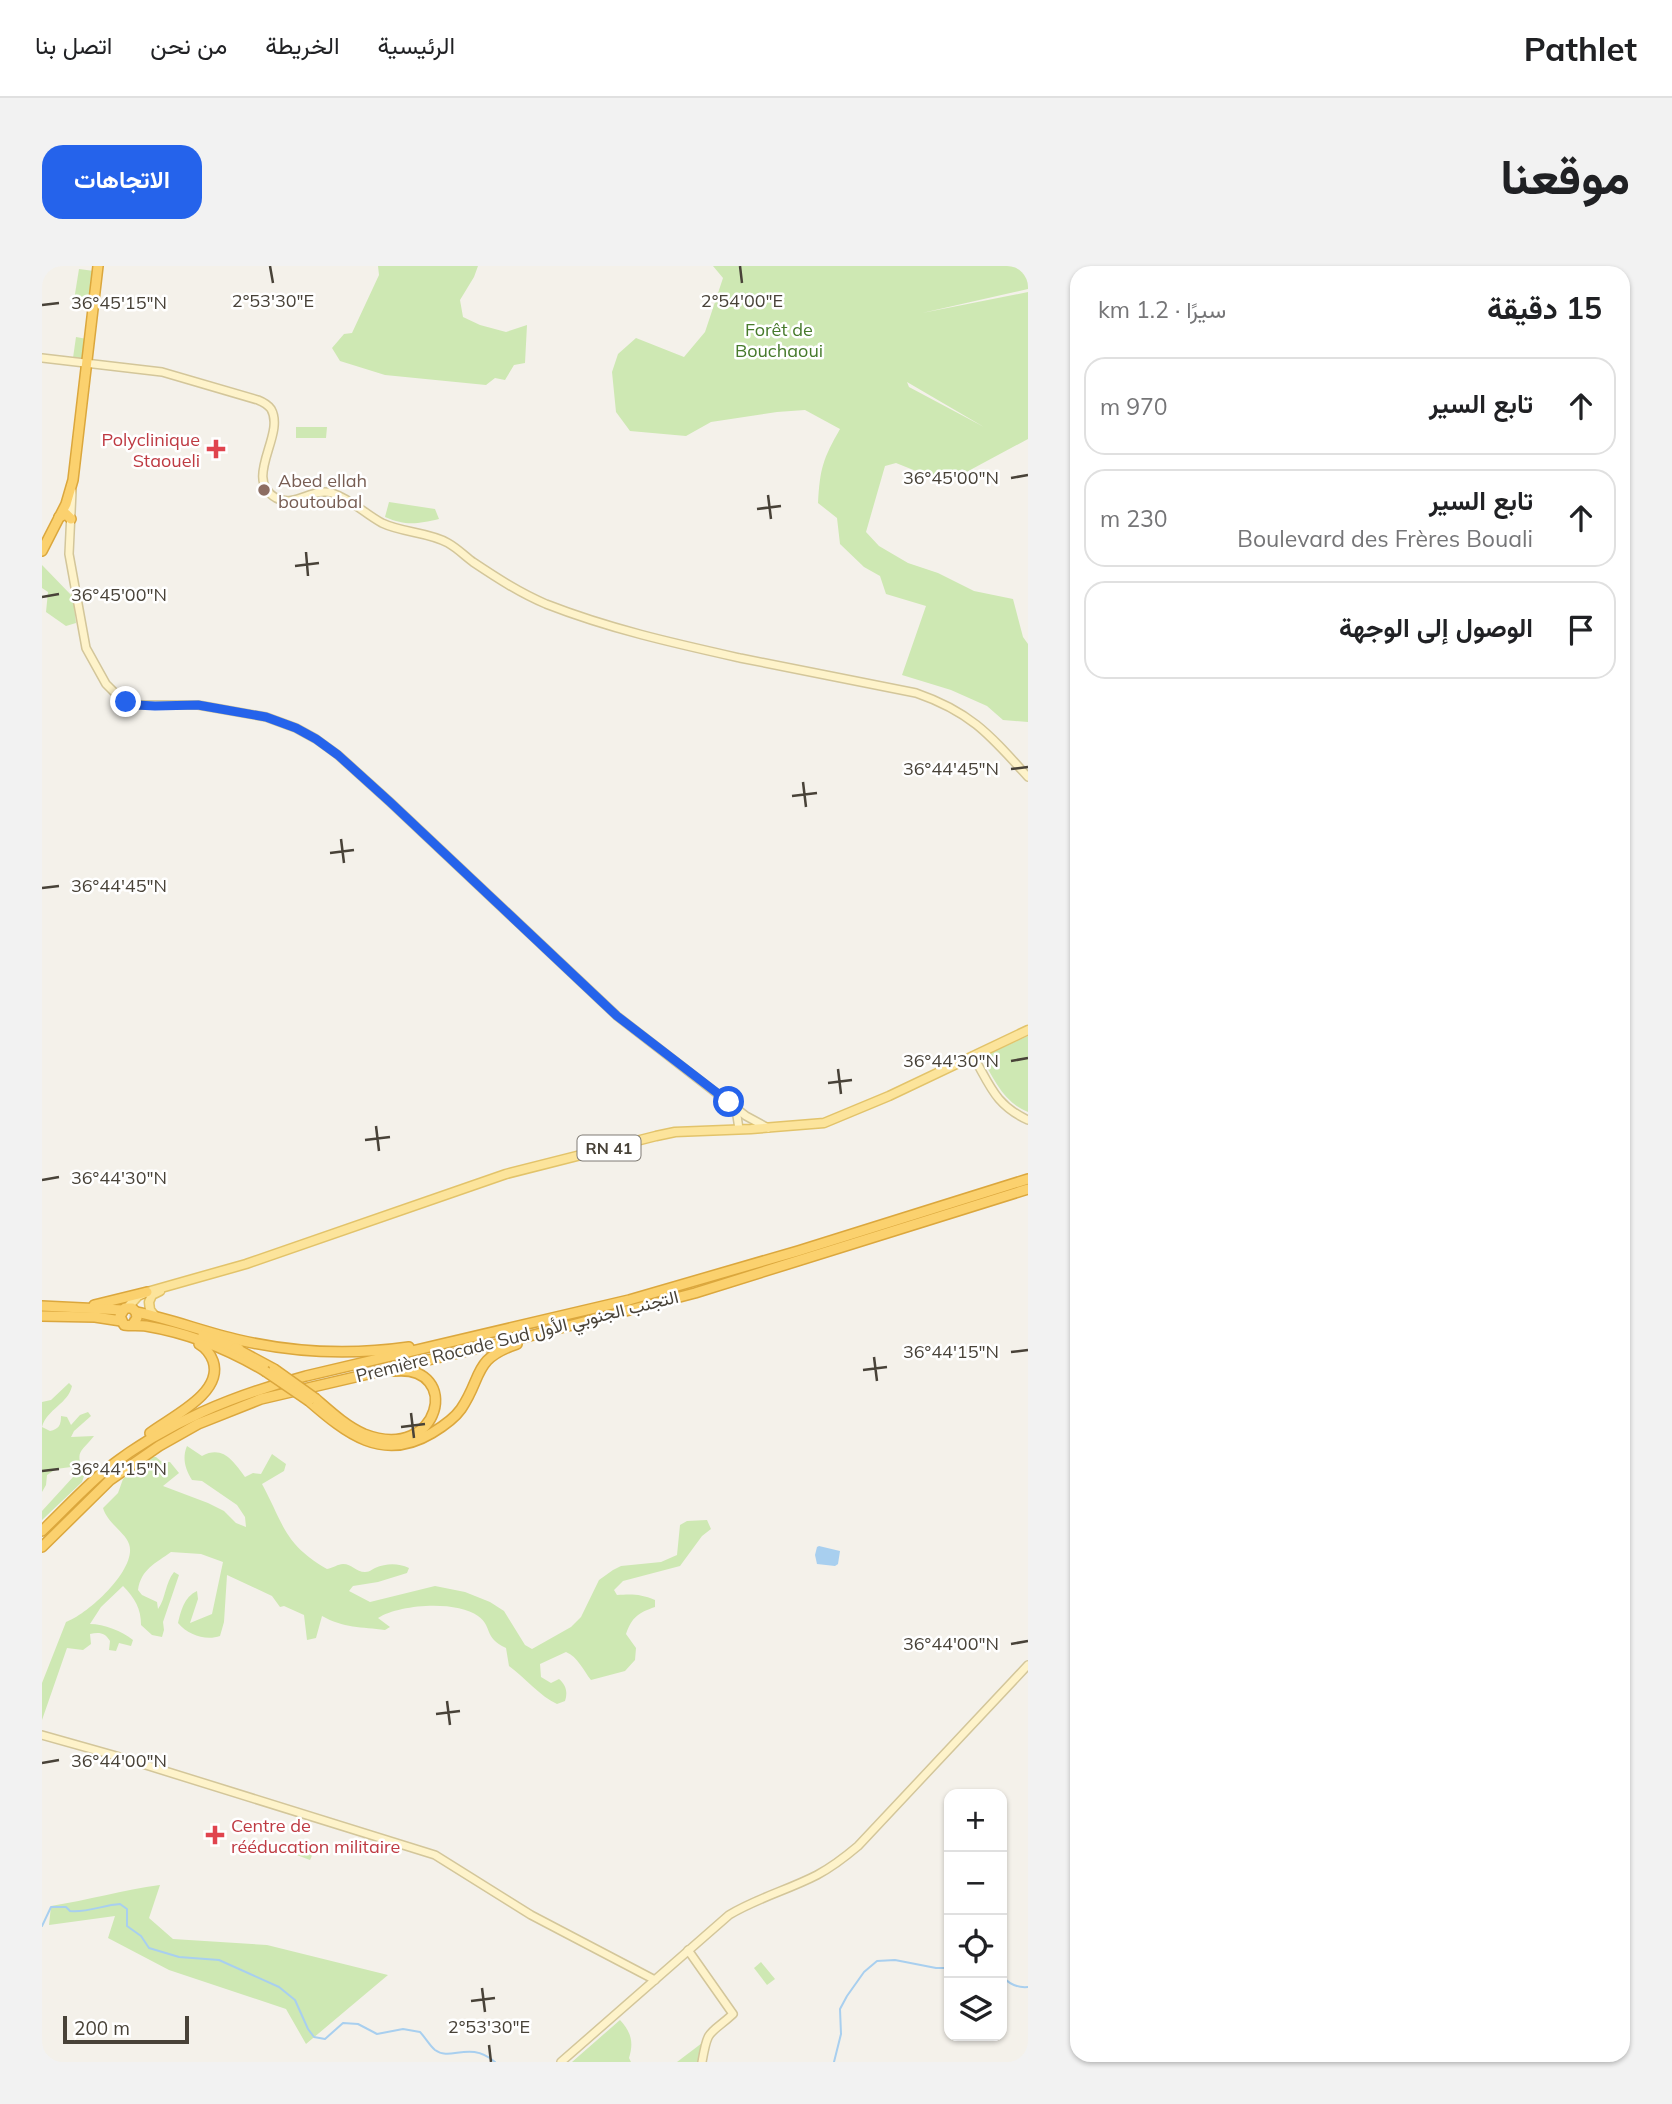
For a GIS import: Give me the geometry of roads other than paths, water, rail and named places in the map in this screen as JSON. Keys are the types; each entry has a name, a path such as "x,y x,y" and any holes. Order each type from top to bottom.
{"highway":[{"path":"42,551 66,504 73,480 98,266"},
{"path":"59,517 66,514 71,519"},
{"name":"Première Rocade Sud التجنب الجنوبي الأول","path":"42,1531 109,1467 144,1443 210,1408 257,1389 629,1300 1028,1179"},
{"name":"Première Rocade Sud التجنب الجنوبي الأول","path":"42,1547 110,1480 159,1446 198,1424 235,1408 271,1396 695,1293 1028,1191"},
{"path":"87,1307 147,1292"},
{"path":"42,1306 87,1307 133,1314 275,1348"},
{"path":"42,1314 95,1317 133,1314 247,1353 366,1435 401,1439 429,1424 435,1409 432,1386 421,1375 412,1371 393,1371 320,1384"},
{"path":"133,1314 136,1321 132,1325 275,1348 333,1352 391,1349 562,1314"},
{"path":"133,1314 145,1322 247,1353"},
{"path":"312,1400 338,1426 368,1442 394,1446 409,1443 425,1437 461,1409 479,1370 490,1357 502,1349 587,1321"},
{"path":"189,1334 270,1370"},
{"path":"109,1467 136,1443 199,1399 211,1385 215,1372 212,1358 189,1334"}],"main road":[{"path":"42,358 172,374 258,400 268,406 273,416 273,431 263,472 265,485 273,496 291,501 319,492 333,493 380,522 446,542 522,593 604,625 651,639 932,698 975,722 1028,777"},
{"path":"73,480 69,554 86,648 106,684 118,696 136,705 198,705 266,717 296,728 338,755 617,1016 736,1108 768,1128"},
{"name":"RN 41","path":"188,1281 246,1264 506,1174 674,1132 824,1123 1028,1030"},
{"path":"973,1056 1002,1104 1028,1120"},
{"path":"736,1108 739,1129"},
{"path":"133,1314 142,1297 188,1281"},
{"path":"133,1314 138,1296 188,1281"},
{"path":"133,1314 149,1306 152,1295 162,1290"},
{"path":"561,2062 713,1927 745,1905 815,1876 836,1864 858,1846 1028,1665"},
{"path":"42,1735 435,1855 531,1915 655,1980"},
{"path":"688,1950 733,2014 712,2029 706,2038 702,2062"}],"water":[{"path":"819,1546 840,1551 838,1564 817,1564 815,1555"}],"waterway":[{"path":"42,1926 51,1907 66,1907 70,1911 76,1911 120,1904 127,1909 127,1926 141,1936 149,1948 179,1957 219,1960 279,1987 295,2000 314,2037 325,2039 343,2023 358,2024 377,2034 403,2029 420,2032 433,2048 441,2053 477,2053 495,2062"},
{"path":"834,2062 841,2034 840,2009 864,1972 877,1961 895,1960 944,1968"},
{"path":"1004,1978 1014,1985 1028,1987"}],"tunnel":[{"path":"116,1314 146,1319"}],"place":[{"name":"Polyclinique Staoueli","path":"216,449"},
{"name":"Abed ellah boutoubal","path":"264,490"},
{"name":"Centre de rééducation militaire","path":"215,1835"}],"park label":[{"name":"Forêt de Bouchaoui","path":"779,339"}]}
